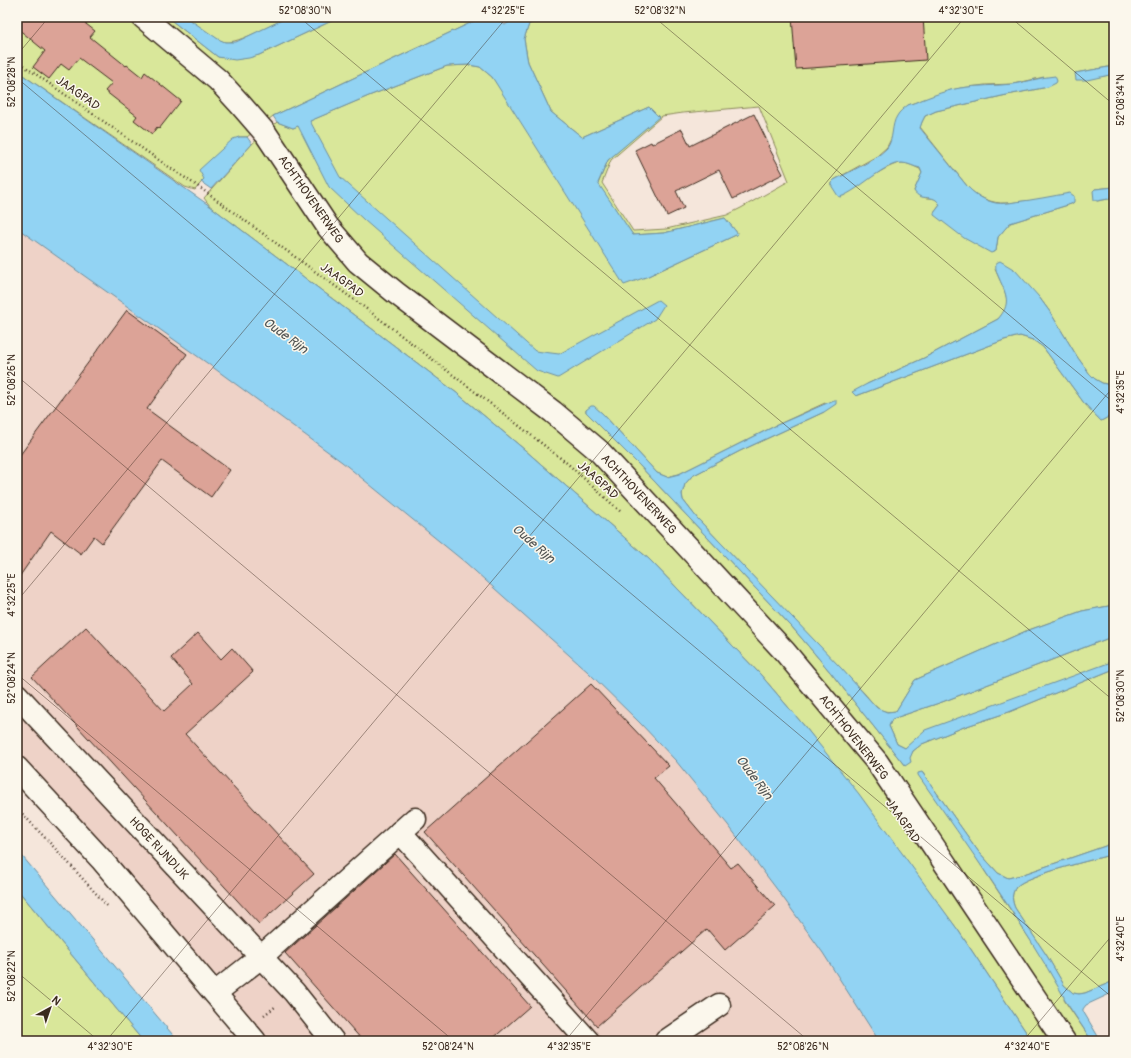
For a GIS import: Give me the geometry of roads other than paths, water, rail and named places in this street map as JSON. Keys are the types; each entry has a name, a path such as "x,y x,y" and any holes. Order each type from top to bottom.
{"street":[{"name":"ACHTHOVENERWEG","path":"143,17 218,80 262,130 328,228 358,262 396,294 553,412 599,450 785,652 877,762 1064,1041"},
{"name":"HOGE RIJNDIJK","path":"17,695 294,992 333,1041"},
{"path":"17,768 101,859 255,1041"},
{"path":"215,993 261,957 407,826 588,1041"},
{"path":"666,1041 719,1005"}],"water":[{"path":"167,17 186,17 218,39 225,42 236,42 288,17 340,17 259,55 235,60 218,57"},
{"path":"483,17 493,17 505,25 517,17 545,17 529,24 524,39 528,62 551,112 582,137 649,107 659,117 608,160 598,183 633,235 664,233 725,218 738,234 646,277 624,285 492,77 480,67 469,65 447,66 371,95 310,121 340,177 535,351 559,354 658,300 664,305 655,319 558,378 537,371 364,220 329,187 298,126 293,128 277,122 273,116"},
{"path":"1114,66 1114,74 1087,80 1076,80 1075,73"},
{"name":"Oude Rijn","path":"17,71 210,206 458,394 525,450 650,560 760,674 859,794 958,930 1032,1041 879,1041 823,953 728,825 676,761 588,672 466,563 342,462 207,363 17,228"},
{"path":"1055,76 1057,81 1056,83 1048,87 936,111 925,116 922,122 920,128 967,186 984,199 996,203 1003,203 1070,193 1074,196 1074,202 1071,204 1010,223 998,237 996,251 991,253 964,238 934,215 940,205 937,201 917,195 914,191 922,173 920,168 904,163 895,164 887,167 855,189 840,197 831,185 834,180 869,161 887,148 891,140 895,120 899,113 908,105 953,89 973,86 1013,84"},
{"path":"247,137 252,144 211,189 201,182 204,179 199,170 233,139"},
{"path":"1114,187 1114,198 1097,201 1094,200 1093,191 1095,189"},
{"path":"1000,261 1015,270 1039,297 1089,373 1102,383 1114,386 1114,414 1101,421 1084,403 1043,347 1033,340 1020,336 1004,340 856,396 852,392 924,358 998,319 1005,309 1006,304 1006,295 996,270 996,263"},
{"path":"836,400 836,404 824,412 740,451 692,476 685,484 682,494 683,500 697,518 841,668 877,708 887,712 896,711 915,680 1026,631 1082,611 1114,605 1114,636 942,702 892,719 889,726 897,744 905,748 925,730 1114,661 1114,669 1009,712 964,727 922,744 913,751 910,758 911,762 905,766 831,673 792,627 639,465 586,412 586,410 591,406 594,406 657,473 667,477 679,474 777,425"},
{"path":"922,772 978,851 998,873 1008,878 1021,875 1114,843 1114,854 1033,877 1022,882 1016,887 1013,895 1015,908 1047,956 1064,985 1073,993 1085,993 1114,981 1114,992 1086,1005 1083,1009 1099,1038 1095,1041 1092,1041 1064,999 1030,940 994,884 918,775 918,773"},
{"path":"17,850 178,1041 143,1041 17,889"}]}
